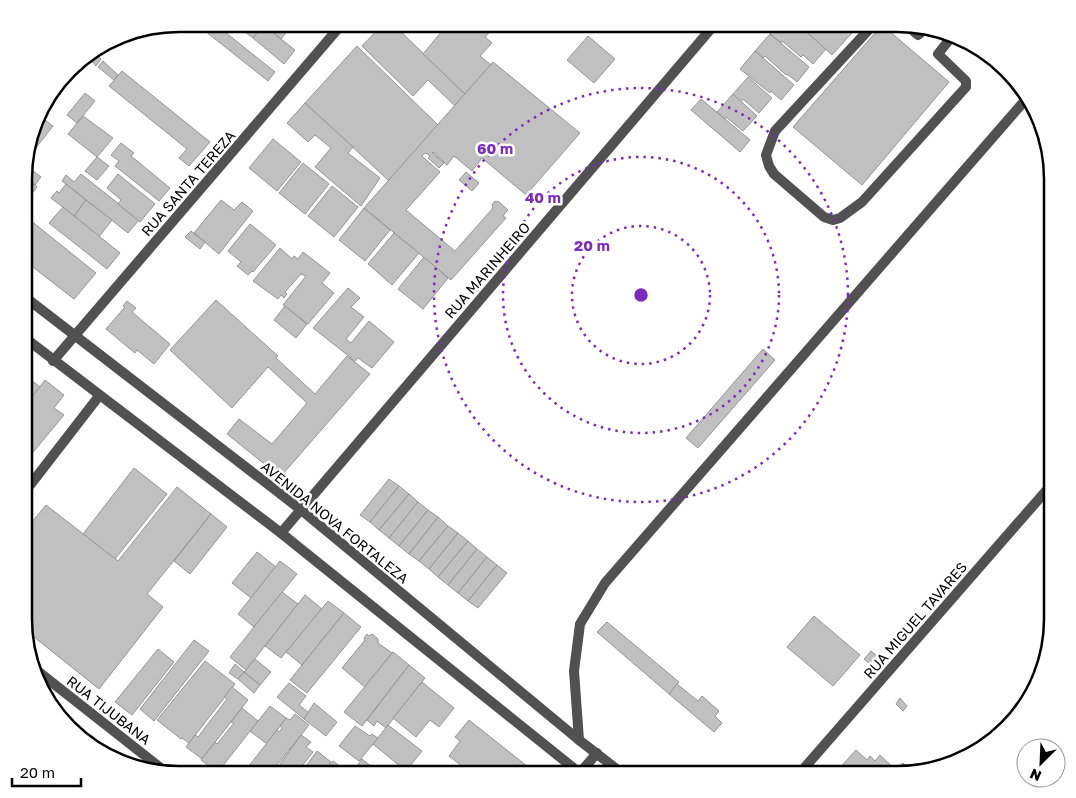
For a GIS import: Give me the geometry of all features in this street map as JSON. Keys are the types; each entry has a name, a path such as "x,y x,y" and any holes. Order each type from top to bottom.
{"street":[{"name":"RUA SANTA TEREZA","path":"53,361 335,32"},
{"name":"RUA MARINHEIRO","path":"281,533 708,33"},
{"path":"866,33 775,131 766,155 769,166 774,174 824,217 833,220 840,218 862,202 966,87 966,81 938,54 948,42"},
{"path":"579,740 574,671 580,624 605,583 1022,103"},
{"name":"AVENIDA NOVA FORTALEZA","path":"32,303 300,509 612,766"},
{"path":"32,344 281,533 570,766"},
{"path":"33,482 99,396"},
{"name":"RUA MIGUEL TAVARES","path":"807,766 1043,494"},
{"name":"RUA TIJUBANA","path":"45,677 154,763"},
{"path":"586,766 596,753"}],"building":[{"path":"206,32 225,32 275,72 268,81"},
{"path":"245,32 258,32 253,38"},
{"path":"258,32 272,32 295,50 284,64 253,38"},
{"path":"272,32 286,32 281,39"},
{"path":"375,32 402,32 465,94 455,106 428,80 413,96 362,46"},
{"path":"441,32 489,32 485,37 492,43 480,56 491,65 465,94 423,54"},
{"path":"808,33 826,49 813,64 803,55 801,57 782,41 781,43 770,34"},
{"path":"808,33 852,33 832,55"},
{"path":"875,33 891,33 949,82 862,185 793,127"},
{"path":"770,34 809,67 797,82 786,75 765,56 763,58 755,51"},
{"path":"588,36 615,59 594,83 567,60"},
{"path":"357,46 438,125 389,181 305,103"},
{"path":"755,51 794,85 781,100 740,69"},
{"path":"99,57 101,59 96,66 92,61"},
{"path":"103,61 118,75 114,80 98,67"},
{"path":"493,62 580,133 526,195 482,158 472,171 454,156 447,165 433,152 444,163 439,168 428,158 430,156 426,153 422,156 440,172 406,210 455,251 493,208 492,205 495,201 498,201 508,210 503,216 506,218 451,280 364,208"},
{"path":"122,71 210,142 189,166 179,158 187,149 109,86"},
{"path":"748,77 772,98 759,113 743,99 741,102 733,94"},
{"path":"85,93 95,101 77,123 67,115"},
{"path":"733,94 757,116 743,131 717,112"},
{"path":"701,99 750,140 740,152 691,110"},
{"path":"305,103 353,147 348,153 380,178 361,206 315,167 331,148 315,135 308,142 287,123"},
{"path":"83,116 113,138 97,157 68,134"},
{"path":"45,120 53,126 36,148"},
{"path":"273,139 301,162 277,191 249,168"},
{"path":"121,143 134,153 131,156 170,188 159,201 115,166 119,161 111,155"},
{"path":"97,157 109,166 97,180 85,171"},
{"path":"303,163 329,184 305,214 279,193"},
{"path":"33,171 41,177 35,185 32,183"},
{"path":"466,172 479,183 472,191 459,180"},
{"path":"81,174 139,220 128,233 62,181 66,175 74,182"},
{"path":"118,174 155,204 140,222 118,204 121,200 107,188"},
{"path":"32,183 37,187 32,194"},
{"path":"66,184 86,200 74,216 51,198 57,191 59,193"},
{"path":"332,186 358,207 334,237 308,216"},
{"path":"86,200 112,220 99,237 74,216"},
{"path":"221,200 234,210 242,202 253,211 219,254 194,233"},
{"path":"63,207 120,253 107,269 49,223"},
{"path":"364,208 390,230 365,261 339,240"},
{"path":"32,222 96,273 74,299 32,267"},
{"path":"250,224 276,245 253,272 248,275 237,266 241,262 228,251"},
{"path":"191,231 205,242 200,249 185,237"},
{"path":"394,233 419,253 392,285 368,264"},
{"path":"280,248 292,259 294,256 298,259 303,252 330,273 322,283 334,293 308,324 283,305 306,276 301,274 285,292 287,294 284,298 281,295 278,299 253,281"},
{"path":"424,257 448,278 423,309 398,289"},
{"path":"348,288 360,298 351,307 364,317 346,339 351,343 369,321 394,342 372,368 358,358 355,361 313,328"},
{"path":"216,300 278,356 276,358 315,394 347,356 370,374 282,475 278,475 227,434 239,419 272,444 307,403 268,367 232,408 170,350"},
{"path":"127,301 136,308 132,312 170,344 154,364 137,350 135,353 106,329 125,307 123,306"},
{"path":"285,306 307,324 296,338 274,320"},
{"path":"763,349 775,360 698,448 686,438"},
{"path":"45,380 64,395 54,408 64,415 33,453 32,396"},
{"path":"32,381 40,387 32,397"},
{"path":"134,468 167,494 115,559 83,534"},
{"path":"389,479 399,486 370,522 360,515"},
{"path":"399,486 409,494 379,530 370,522"},
{"path":"177,487 211,514 147,594 163,607 99,689 34,637 33,521 46,505 118,561"},
{"path":"409,494 418,502 389,538 379,530"},
{"path":"418,502 428,510 399,546 389,538"},
{"path":"428,510 438,517 409,554 399,546"},
{"path":"211,514 227,527 190,574 174,561"},
{"path":"438,517 448,526 419,561 409,554"},
{"path":"448,526 458,533 429,569 419,561"},
{"path":"458,533 468,541 438,577 429,569"},
{"path":"468,541 477,549 448,585 438,577"},
{"path":"477,549 487,557 458,593 448,585"},
{"path":"257,552 276,567 251,598 232,583"},
{"path":"487,557 497,565 468,601 458,593"},
{"path":"280,561 297,574 254,627 238,614"},
{"path":"497,565 507,573 478,608 468,601"},
{"path":"282,592 298,604 246,670 230,657"},
{"path":"305,595 322,609 281,658 265,646"},
{"path":"328,601 344,613 302,665 286,652"},
{"path":"344,613 361,627 307,693 290,680"},
{"path":"814,616 860,655 833,686 787,647"},
{"path":"607,622 679,682 669,694 597,632"},
{"path":"367,634 369,636 372,634 378,639 378,643 392,653 365,687 342,668 365,640 364,638"},
{"path":"194,640 209,651 154,721 140,709"},
{"path":"158,649 174,662 132,715 115,702"},
{"path":"871,651 877,656 870,664 864,659"},
{"path":"393,652 409,665 362,726 344,712"},
{"path":"255,659 271,672 260,685 244,672"},
{"path":"205,661 235,684 189,743 157,720"},
{"path":"235,664 244,672 238,679 229,673"},
{"path":"409,665 425,678 386,728 377,721 374,726 367,720"},
{"path":"244,672 260,685 254,693 238,679"},
{"path":"422,682 454,708 439,727 430,720 416,737 393,718"},
{"path":"289,683 306,696 299,705 309,713 304,719 277,697"},
{"path":"677,684 698,701 702,696 719,711 715,716 722,723 714,732 669,694"},
{"path":"232,687 248,700 202,759 186,747 195,735 198,737 227,699 224,697"},
{"path":"900,698 907,706 903,711 896,704"},
{"path":"314,703 337,722 326,736 304,719"},
{"path":"270,706 286,718 267,744 250,731"},
{"path":"242,708 258,721 223,765 208,765 201,760 215,742 217,744 234,723 231,722"},
{"path":"295,714 309,725 277,765 250,765 277,730 279,732 282,728 280,726 286,718 290,720"},
{"path":"469,720 526,765 461,765 449,756 460,741 455,737"},
{"path":"388,725 422,751 411,765 399,765 373,744"},
{"path":"355,726 370,736 372,734 378,738 359,761 339,746"},
{"path":"301,735 311,742 306,747 313,752 303,765 279,765"},
{"path":"856,750 867,760 870,756 875,761 880,755 892,766 841,766"},
{"path":"317,751 331,762 329,765 307,765"},
{"path":"362,759 370,765 357,765"},
{"path":"333,761 339,765 329,765"}]}
